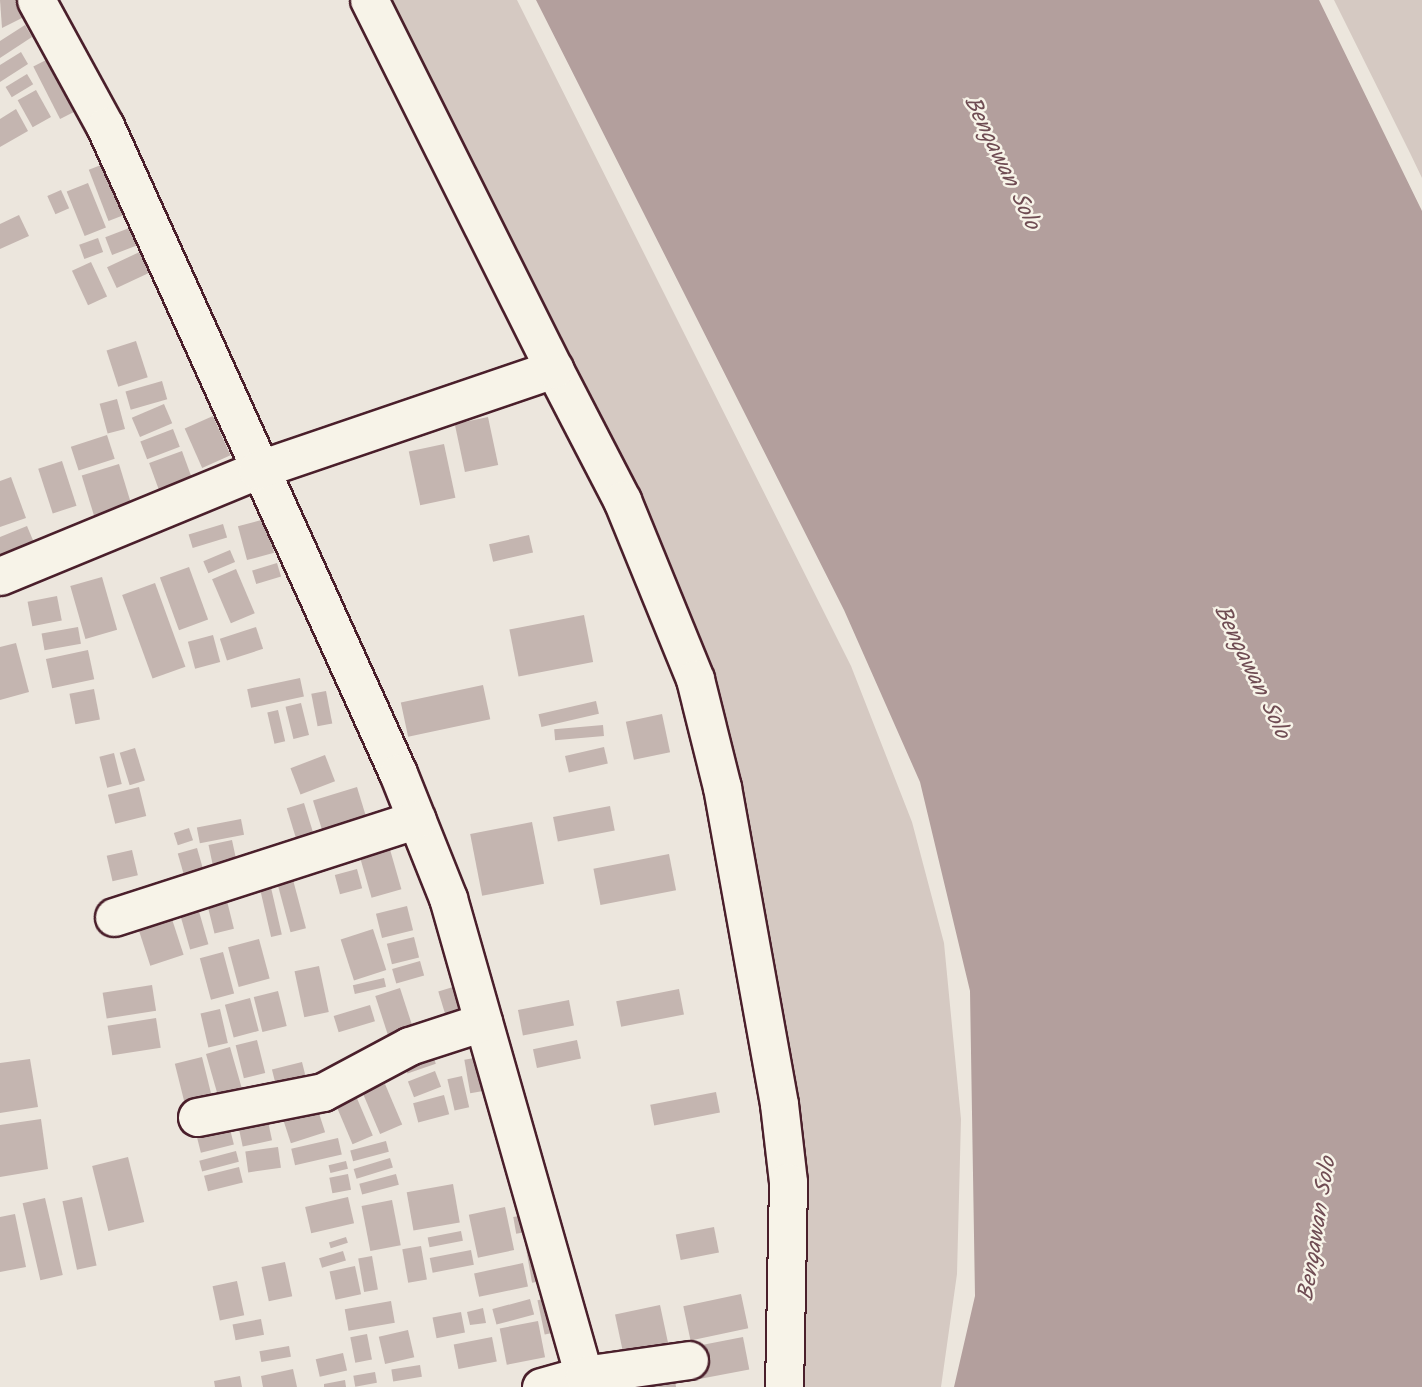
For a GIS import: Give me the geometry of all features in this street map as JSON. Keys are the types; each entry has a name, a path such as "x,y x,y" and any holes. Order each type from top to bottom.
{"street":[{"path":"36,0 105,126 257,470 416,819 448,898 585,1381"},
{"path":"369,0 622,500 695,680 722,787 779,1104 788,1182 784,1387"},
{"path":"0,576 257,470 554,369"},
{"path":"114,917 416,819"},
{"path":"197,1117 323,1092 409,1046 483,1022"},
{"path":"541,1387 689,1360"}],"shaded area":[{"path":"382,0 517,0 851,666 912,822 944,943 961,1119 957,1274 941,1387 795,1387 720,715"},
{"path":"1334,0 1422,0 1422,178 1410,153"}],"water":[{"name":"Bengawan Solo","path":"536,0 1319,0 1422,211 1422,1387 954,1387 975,1296 970,991 920,782 844,610"}],"building":[{"path":"0,0 16,0 24,17 2,28"},
{"path":"25,25 32,37 0,58 0,41"},
{"path":"21,52 28,64 0,82 0,65"},
{"path":"52,57 79,110 60,119 33,67"},
{"path":"27,74 33,84 12,97 6,87"},
{"path":"36,90 51,117 33,127 18,100"},
{"path":"16,109 28,131 0,147 0,119"},
{"path":"114,160 134,211 109,221 89,170"},
{"path":"88,183 106,228 85,236 67,192"},
{"path":"61,190 69,208 55,214 47,196"},
{"path":"19,215 29,236 0,249 0,224"},
{"path":"137,225 144,243 112,255 105,237"},
{"path":"98,238 103,252 84,259 79,245"},
{"path":"146,249 156,270 117,288 107,267"},
{"path":"91,262 107,296 88,305 72,271"},
{"path":"136,341 148,377 118,387 107,351"},
{"path":"162,381 167,399 131,410 125,391"},
{"path":"117,399 125,429 108,434 100,404"},
{"path":"164,404 172,423 140,437 132,418"},
{"path":"213,416 230,455 202,468 185,429"},
{"path":"488,417 498,465 465,472 455,424"},
{"path":"173,429 180,447 147,459 140,442"},
{"path":"107,435 115,459 79,471 71,447"},
{"path":"444,444 455,498 420,505 409,451"},
{"path":"182,451 196,489 163,501 149,463"},
{"path":"62,461 77,506 53,513 38,469"},
{"path":"119,464 131,504 94,516 82,475"},
{"path":"11,477 26,518 0,527 0,481"},
{"path":"265,519 274,553 247,560 238,526"},
{"path":"223,524 227,537 193,548 189,535"},
{"path":"27,526 35,545 0,560 0,537"},
{"path":"529,535 533,553 493,562 489,544"},
{"path":"230,550 235,562 208,573 203,561"},
{"path":"277,563 281,576 256,584 252,571"},
{"path":"189,567 208,620 179,630 160,578"},
{"path":"236,569 255,613 231,623 212,579"},
{"path":"102,577 117,630 85,639 70,586"},
{"path":"155,583 185,667 153,679 122,595"},
{"path":"57,596 62,621 32,626 28,602"},
{"path":"584,615 593,662 519,677 509,630"},
{"path":"78,627 81,644 45,650 42,633"},
{"path":"256,627 263,649 227,661 220,639"},
{"path":"213,635 220,662 195,669 188,642"},
{"path":"16,643 29,692 0,700 0,647"},
{"path":"88,650 94,679 52,688 46,659"},
{"path":"300,678 304,697 251,708 247,689"},
{"path":"483,685 490,719 408,737 401,702"},
{"path":"94,689 100,719 75,724 69,694"},
{"path":"326,691 332,723 318,726 311,694"},
{"path":"596,701 599,714 541,727 539,714"},
{"path":"301,703 309,735 293,739 285,707"},
{"path":"278,710 285,741 274,744 267,712"},
{"path":"662,714 670,752 634,760 626,722"},
{"path":"603,725 604,736 555,740 554,729"},
{"path":"604,747 608,764 569,773 565,756"},
{"path":"135,748 145,781 130,785 120,753"},
{"path":"114,753 122,784 107,788 99,757"},
{"path":"325,755 335,781 300,794 290,768"},
{"path":"139,787 146,816 115,824 108,795"},
{"path":"357,787 366,817 322,830 313,800"},
{"path":"304,803 315,839 298,845 287,808"},
{"path":"610,806 615,831 558,842 553,817"},
{"path":"241,819 244,835 200,843 197,828"},
{"path":"532,822 544,884 482,896 470,834"},
{"path":"189,828 193,840 178,845 174,833"},
{"path":"232,840 239,874 216,879 209,845"},
{"path":"389,846 401,889 372,898 359,855"},
{"path":"197,848 208,886 189,892 178,854"},
{"path":"132,850 138,875 113,881 107,856"},
{"path":"669,854 676,890 600,905 593,869"},
{"path":"357,869 362,888 340,894 335,875"},
{"path":"292,876 306,928 291,932 277,880"},
{"path":"269,879 282,935 271,937 258,881"},
{"path":"224,889 234,929 215,934 205,894"},
{"path":"196,901 208,944 190,949 178,906"},
{"path":"407,906 413,930 382,938 376,914"},
{"path":"170,913 184,955 150,966 137,924"},
{"path":"373,929 386,970 354,980 341,940"},
{"path":"414,937 419,957 392,964 387,944"},
{"path":"259,939 270,979 239,987 228,947"},
{"path":"223,952 234,994 211,1000 200,958"},
{"path":"420,961 424,975 396,983 392,969"},
{"path":"319,966 329,1012 304,1017 295,971"},
{"path":"384,978 386,987 355,994 353,985"},
{"path":"466,983 476,1016 448,1024 438,991"},
{"path":"152,985 156,1011 107,1019 103,993"},
{"path":"400,988 415,1034 390,1042 375,996"},
{"path":"679,989 684,1015 621,1027 616,1001"},
{"path":"278,991 287,1026 262,1032 254,997"},
{"path":"250,998 259,1031 234,1038 225,1005"},
{"path":"569,1000 574,1026 523,1035 518,1010"},
{"path":"370,1005 375,1021 339,1032 334,1016"},
{"path":"220,1009 228,1043 208,1048 201,1013"},
{"path":"156,1018 161,1048 112,1055 108,1026"},
{"path":"257,1040 265,1073 244,1078 236,1045"},
{"path":"577,1040 581,1059 537,1068 533,1049"},
{"path":"429,1044 436,1064 407,1074 401,1054"},
{"path":"230,1047 245,1099 221,1106 206,1054"},
{"path":"486,1056 492,1089 470,1093 464,1060"},
{"path":"202,1057 215,1109 188,1116 175,1064"},
{"path":"30,1059 38,1107 0,1113 0,1063"},
{"path":"302,1062 309,1091 279,1099 272,1069"},
{"path":"435,1071 441,1087 414,1097 408,1081"},
{"path":"462,1076 469,1107 455,1111 447,1079"},
{"path":"385,1084 402,1125 380,1134 363,1093"},
{"path":"716,1092 720,1113 654,1125 650,1105"},
{"path":"444,1095 449,1114 418,1123 413,1103"},
{"path":"356,1096 373,1136 353,1144 336,1105"},
{"path":"314,1098 325,1132 291,1143 280,1109"},
{"path":"266,1112 272,1140 243,1147 237,1118"},
{"path":"41,1119 48,1169 0,1177 0,1125"},
{"path":"230,1129 234,1145 201,1153 197,1137"},
{"path":"338,1138 342,1155 295,1165 291,1149"},
{"path":"386,1141 389,1152 353,1161 350,1151"},
{"path":"278,1147 281,1168 248,1172 245,1152"},
{"path":"236,1151 239,1162 202,1171 199,1161"},
{"path":"128,1157 144,1222 108,1231 92,1166"},
{"path":"390,1158 393,1168 357,1179 354,1169"},
{"path":"346,1161 348,1169 330,1173 329,1165"},
{"path":"239,1167 243,1183 208,1191 204,1176"},
{"path":"348,1174 351,1190 332,1193 329,1178"},
{"path":"396,1174 399,1185 362,1194 359,1184"},
{"path":"453,1184 460,1222 413,1231 407,1192"},
{"path":"82,1197 97,1265 77,1270 62,1201"},
{"path":"348,1197 354,1223 311,1233 305,1207"},
{"path":"45,1198 63,1275 40,1280 23,1203"},
{"path":"392,1200 401,1245 370,1251 362,1206"},
{"path":"505,1207 514,1250 478,1258 469,1215"},
{"path":"15,1214 26,1267 0,1272 0,1217"},
{"path":"530,1214 533,1231 516,1234 513,1217"},
{"path":"714,1227 719,1253 681,1260 676,1234"},
{"path":"461,1231 463,1241 430,1247 428,1237"},
{"path":"346,1237 348,1243 331,1248 329,1243"},
{"path":"544,1241 551,1279 532,1283 525,1244"},
{"path":"421,1246 427,1279 408,1283 402,1249"},
{"path":"471,1250 474,1265 433,1273 430,1258"},
{"path":"343,1251 346,1261 322,1268 319,1258"},
{"path":"372,1256 378,1289 364,1292 358,1258"},
{"path":"285,1262 292,1296 269,1301 262,1267"},
{"path":"523,1263 528,1286 479,1297 474,1273"},
{"path":"355,1266 361,1294 336,1300 330,1271"},
{"path":"237,1281 244,1315 220,1320 213,1286"},
{"path":"741,1294 748,1328 691,1341 683,1306"},
{"path":"558,1296 565,1330 545,1335 537,1300"},
{"path":"530,1299 534,1314 496,1325 492,1309"},
{"path":"391,1301 395,1323 349,1331 345,1309"},
{"path":"660,1305 670,1354 625,1363 615,1315"},
{"path":"483,1308 486,1323 470,1325 467,1312"},
{"path":"461,1312 465,1333 437,1338 433,1318"},
{"path":"261,1319 264,1335 236,1340 233,1325"},
{"path":"538,1321 545,1357 507,1365 500,1328"},
{"path":"408,1330 414,1357 385,1364 379,1337"},
{"path":"367,1334 372,1360 355,1363 350,1337"},
{"path":"492,1337 497,1362 458,1369 454,1344"},
{"path":"743,1337 749,1369 699,1379 693,1347"},
{"path":"289,1346 291,1357 261,1362 259,1351"},
{"path":"343,1353 347,1371 320,1377 316,1359"},
{"path":"420,1365 422,1377 393,1381 391,1370"},
{"path":"293,1369 297,1387 263,1387 261,1376"},
{"path":"375,1372 377,1383 355,1387 353,1376"},
{"path":"240,1376 242,1387 215,1387 214,1381"},
{"path":"345,1380 346,1387 324,1387 324,1384"},
{"path":"675,1380 676,1387 644,1387 644,1386"}]}
